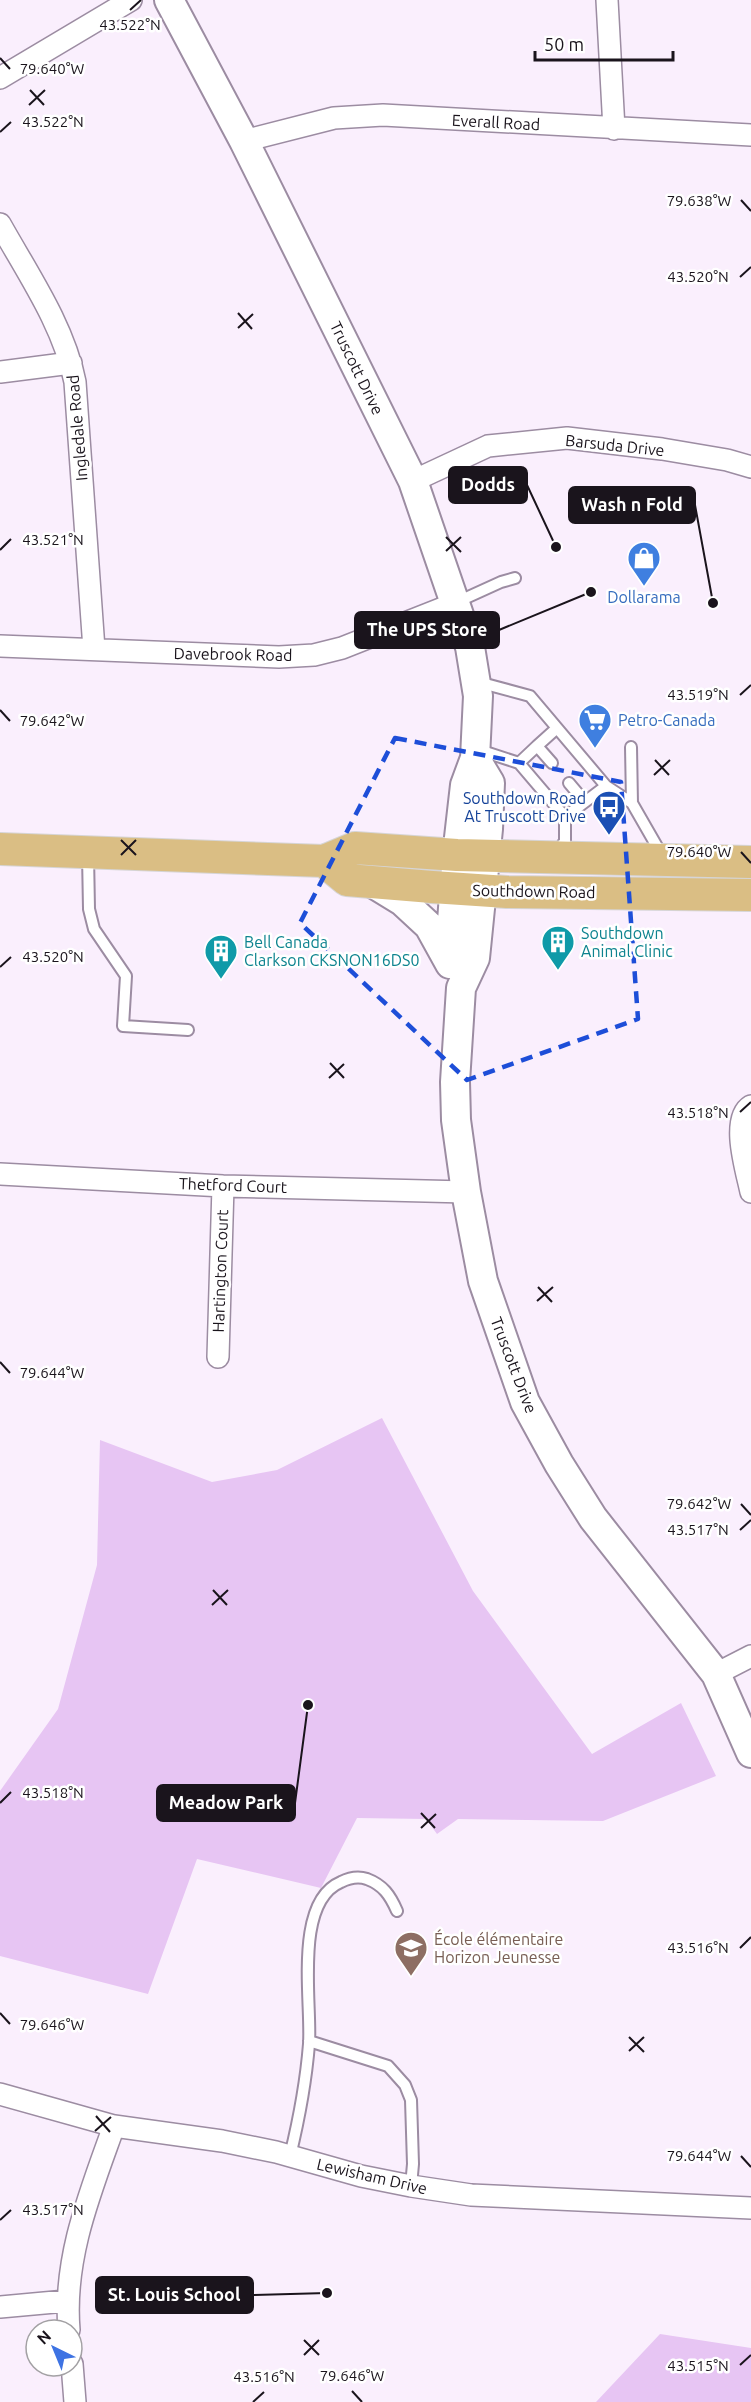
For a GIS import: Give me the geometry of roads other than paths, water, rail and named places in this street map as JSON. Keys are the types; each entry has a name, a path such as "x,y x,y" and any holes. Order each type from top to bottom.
{"main road":[{"name":"Southdown Road","path":"0,849 324,861 355,848 471,856 751,862"},
{"name":"Southdown Road","path":"324,861 347,880 468,890 751,896"}],"street":[{"path":"0,78 131,0"},
{"name":"Truscott Drive","path":"169,0 244,141 413,481 470,647 478,696 476,754 465,785 471,856 468,890 449,961 460,987"},
{"path":"607,0 614,129"},
{"name":"Everall Road","path":"244,141 334,118 383,115 751,135"},
{"name":"Ingledale Road","path":"0,224 44,302 71,363 75,382 94,649"},
{"path":"0,372 71,363"},
{"name":"Barsuda Drive","path":"413,481 488,446 567,438 662,449 727,460 751,467"},
{"name":"Davebrook Road","path":"0,646 279,657 314,655 368,640 456,603"},
{"path":"371,882 402,901 429,926 449,961"},
{"name":"Truscott Drive","path":"468,890 475,958 460,987 455,1082 456,1120 466,1192 483,1281 525,1402 559,1464 593,1518 716,1674 751,1753"},
{"path":"751,1106 747,1109 741,1122 740,1135 751,1192"},
{"name":"Thetford Court","path":"0,1174 223,1185 466,1192"},
{"name":"Hartington Court","path":"218,1357 223,1185"},
{"path":"716,1674 751,1656"},
{"name":"Lewisham Drive","path":"0,2094 114,2126 222,2141 290,2156 361,2176 411,2186 471,2195 751,2208"},
{"path":"68,2318 66,2301 75,2245 82,2216 114,2126"},
{"path":"0,2307 66,2301"},
{"path":"73,2378 75,2402"}],"lane":[{"path":"456,603 515,578"},
{"path":"475,681 530,696 606,786 632,803 664,860"},
{"path":"519,763 557,728"},
{"path":"537,746 552,763"},
{"path":"631,747 632,803"},
{"path":"476,754 519,763 565,817 565,841 555,856"},
{"path":"569,783 585,802"},
{"path":"565,817 606,786"},
{"path":"88,851 89,909 94,929 126,976 123,1026 188,1030"},
{"path":"290,2156 302,2107 309,2041 308,1967 312,1924 321,1898 335,1884 361,1877 378,1884 390,1896 396,1911"},
{"path":"309,2041 388,2066 405,2085 411,2100 413,2164 411,2186"}],"place":[{"name":"Dodds","path":"556,547"},
{"name":"Dollarama","path":"644,587"},
{"name":"The UPS Store","path":"591,592"},
{"name":"Wash n Fold","path":"713,603"},
{"name":"Petro-Canada","path":"595,749"},
{"name":"Southdown Road At Truscott Drive","path":"609,836"},
{"name":"Southdown Animal Clinic","path":"558,971"},
{"name":"Bell Canada Clarkson CKSNON16DS0","path":"221,980"},
{"name":"Meadow Park","path":"308,1705"},
{"name":"École élémentaire Horizon Jeunesse","path":"411,1977"},
{"name":"St. Louis School","path":"327,2293"}]}
